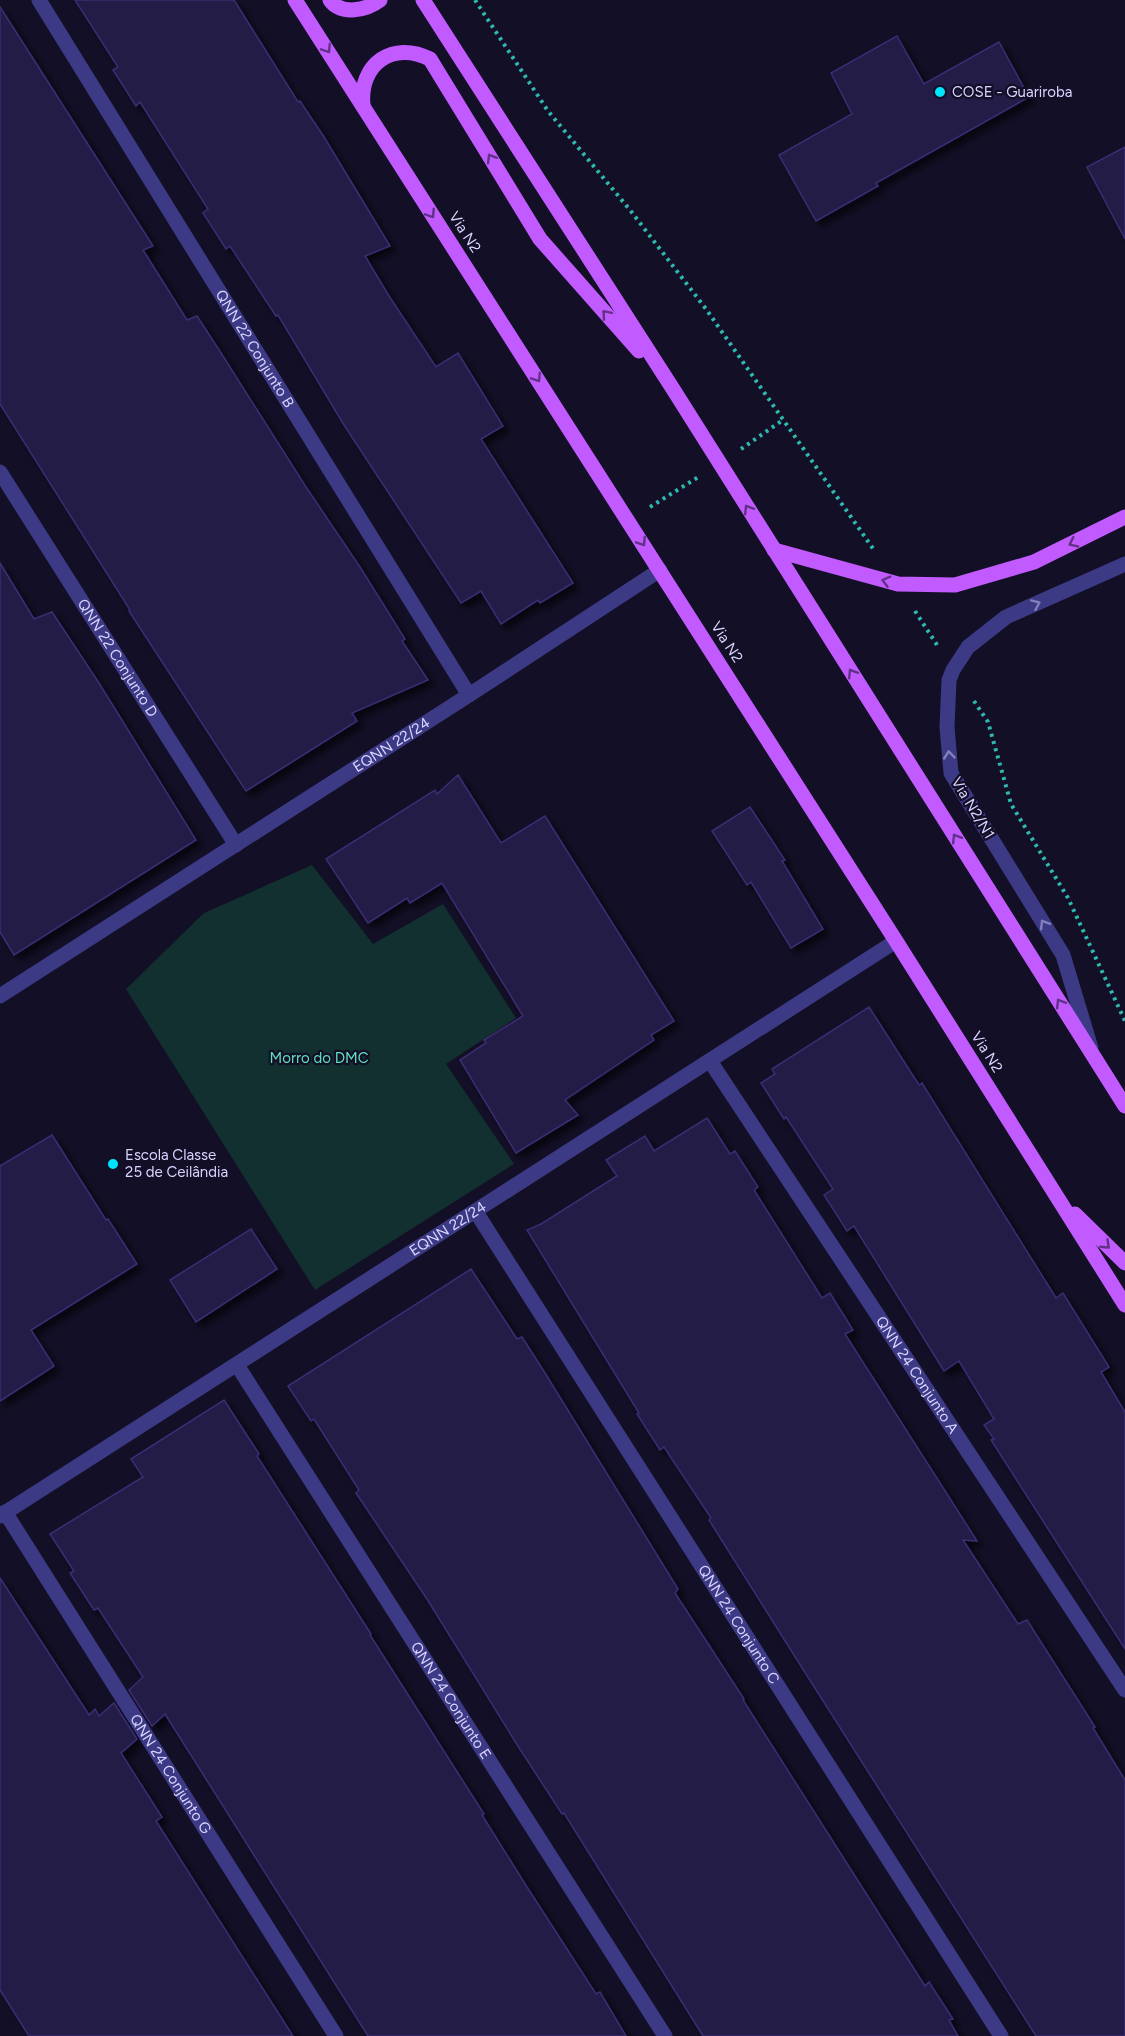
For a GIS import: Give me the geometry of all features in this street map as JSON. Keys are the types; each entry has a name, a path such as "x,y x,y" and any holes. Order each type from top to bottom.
{"main road":[{"name":"Via N2","path":"295,0 896,941 1125,1305"},
{"path":"330,0 332,4 354,10 364,9 380,0"},
{"path":"423,0 673,389 1125,1106"},
{"path":"363,106 362,91 365,78 374,65 385,57 408,52 430,59 540,239 673,389"},
{"path":"774,550 898,584 955,585 1034,562 1125,517"},
{"path":"1057,1198 1125,1263"}],"street":[{"name":"QNN 22 Conjunto B","path":"39,0 469,695"},
{"name":"QNN 22 Conjunto D","path":"0,471 236,845"},
{"name":"Via N2/N1","path":"1094,1056 1063,955 951,773 946,727 949,680 968,647 1006,617 1125,564"},
{"name":"EQNN 22/24","path":"0,996 660,570"},
{"name":"EQNN 22/24","path":"3,1514 896,941"},
{"name":"QNN 24 Conjunto A","path":"710,1061 1125,1690"},
{"name":"QNN 24 Conjunto C","path":"476,1212 1001,2036"},
{"name":"QNN 24 Conjunto E","path":"237,1365 665,2036"},
{"name":"QNN 24 Conjunto G","path":"3,1514 336,2036"}],"path":[{"path":"475,0 548,111 630,210 699,300 898,584 988,722 1011,804 1068,898 1125,1021"},
{"path":"628,521 719,464 783,420"}],"green space":[{"name":"Morro do DMC","path":"312,865 373,944 443,904 516,1018 446,1064 514,1164 315,1290 126,989 204,913"}],"building":[{"path":"75,0 234,0 298,102 300,101 324,137 390,246 365,256 389,296 436,367 458,353 503,426 481,439 573,583 540,603 538,600 501,624 481,591 461,603 344,425 278,315 276,316 230,246 226,249 203,213 208,209 140,102 136,106 113,70 118,67"},
{"path":"0,7 153,246 143,250 187,320 197,316 360,567 405,639 402,641 428,680 352,713 357,721 246,791 129,611 0,404"},
{"path":"897,36 924,84 999,42 1029,97 876,183 878,186 816,221 779,155 852,114 831,73"},
{"path":"1125,147 1125,239 1087,167"},
{"path":"0,563 34,619 52,612 99,683 196,840 14,955 0,932"},
{"path":"458,775 501,843 545,816 674,1021 651,1035 654,1040 565,1100 578,1115 516,1153 460,1060 486,1043 484,1040 523,1016 442,883 410,903 407,898 368,923 326,859 435,790 437,794"},
{"path":"750,807 785,860 782,861 823,929 791,948 751,882 747,885 712,831"},
{"path":"869,1007 919,1085 922,1083 1056,1298 1063,1293 1109,1367 1101,1372 1125,1412 1125,1649 991,1440 994,1439 984,1425 994,1419 959,1361 944,1371 854,1226 847,1231 824,1195 833,1189 761,1083 775,1074 772,1069"},
{"path":"707,1118 730,1154 735,1151 758,1187 754,1190 822,1298 830,1293 853,1330 845,1334 977,1541 963,1540 1018,1624 1027,1620 1095,1727 1093,1728 1125,1780 1125,2036 1036,2036 709,1520 711,1518 664,1447 660,1450 637,1414 639,1413 527,1230 541,1224 617,1176 606,1160 645,1136 654,1151"},
{"path":"52,1135 137,1264 31,1330 54,1366 0,1401 0,1166"},
{"path":"251,1229 277,1269 196,1322 170,1280"},
{"path":"471,1269 517,1339 522,1337 545,1373 678,1589 675,1593 925,1986 929,1982 953,2019 949,2020 958,2036 703,2036 564,1813 562,1814 427,1599 356,1493 359,1490 314,1419 311,1421 288,1386"},
{"path":"224,1400 259,1454 257,1456 484,1814 482,1815 527,1887 596,1994 600,1992 626,2036 368,2036 165,1714 152,1726 129,1690 143,1677 98,1608 94,1610 70,1573 74,1571 50,1534 143,1477 131,1459"},
{"path":"0,1578 89,1715 95,1709 99,1716 114,1703 137,1739 121,1753 162,1817 156,1821 293,2036 29,2036 0,1990"}],"place":[{"name":"COSE - Guariroba","path":"940,92"},
{"name":"Escola Classe 25 de Ceilândia","path":"113,1164"}]}
